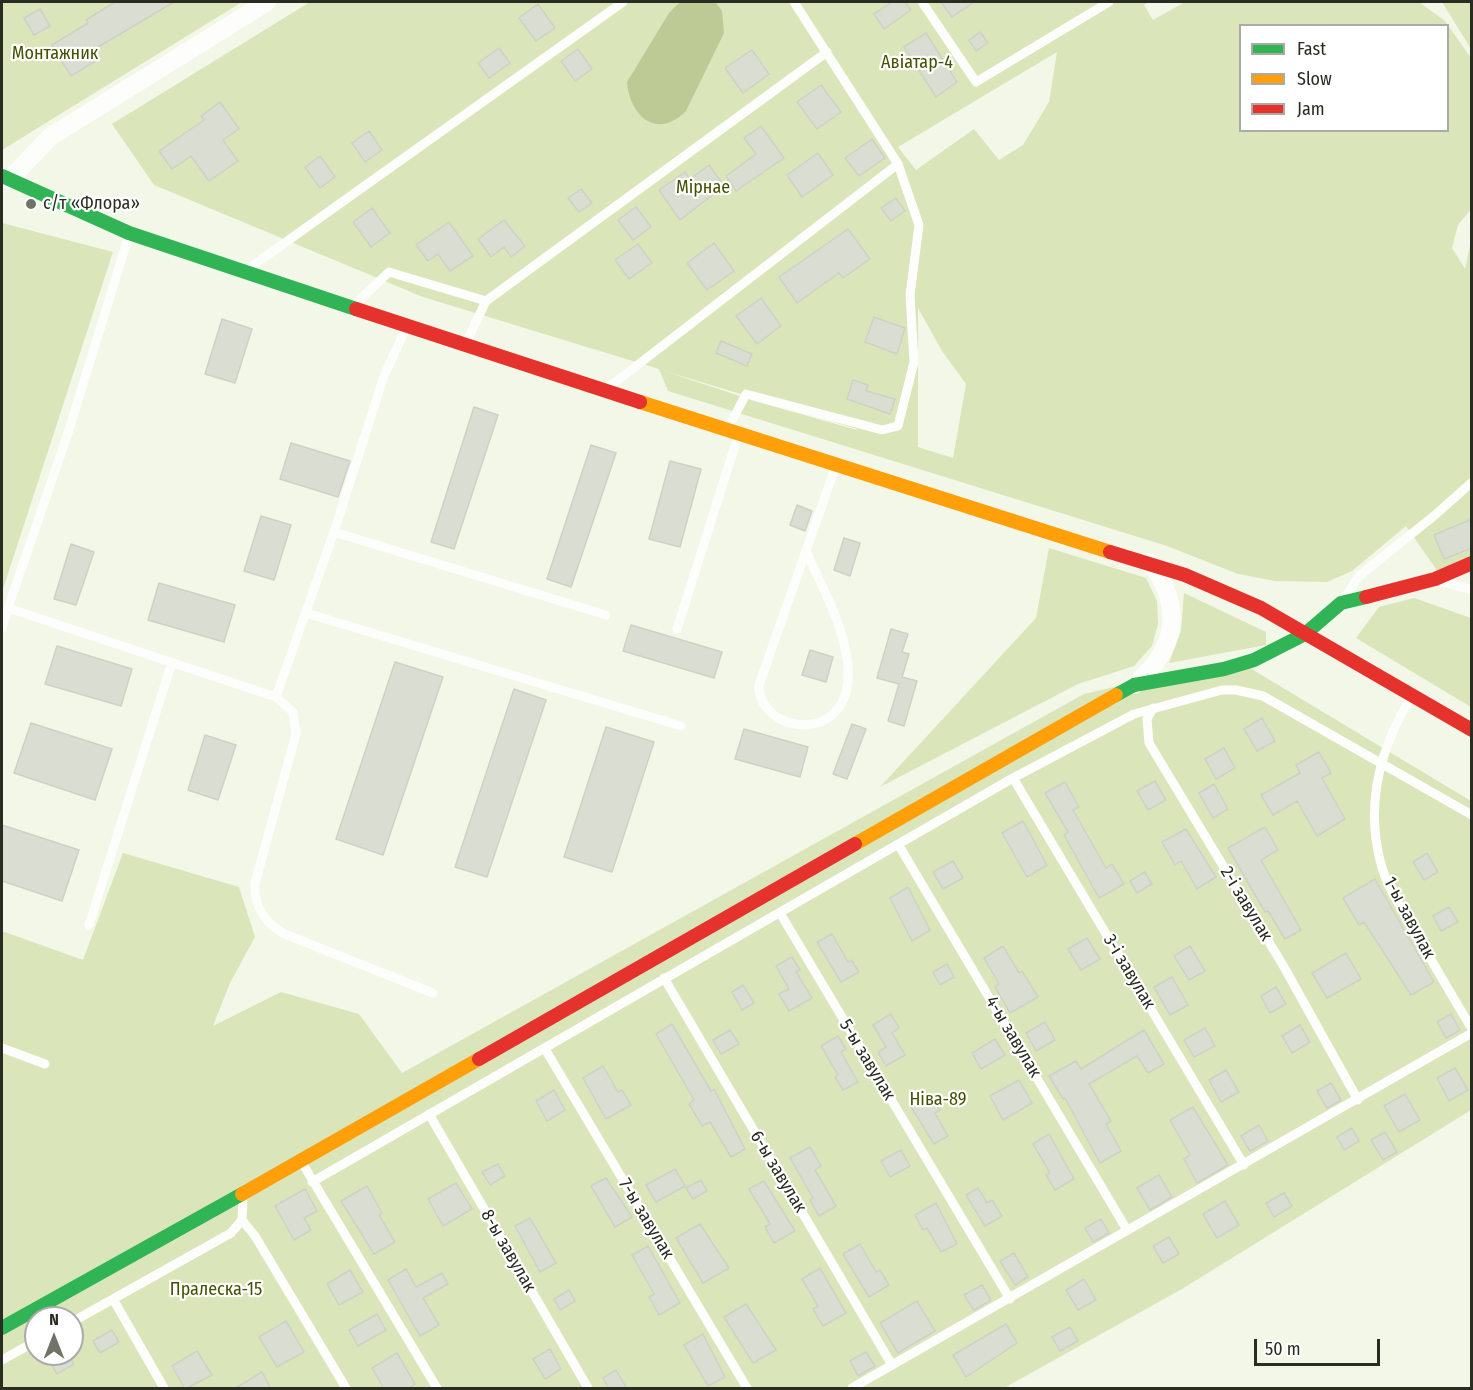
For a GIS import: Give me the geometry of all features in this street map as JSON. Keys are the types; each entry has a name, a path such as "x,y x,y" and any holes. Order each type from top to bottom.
{"street":[{"path":"267,2 50,137 5,178 129,233 243,272 835,465 1150,562 1261,608 1472,730"},
{"path":"2,1328 243,1194 1134,685 1157,662 1172,631 1170,599 1160,575 1150,562"},
{"path":"1134,685 1240,665 1270,654 1305,634 1341,603 1435,579 1472,564"}],"lane":[{"path":"243,272 623,2"},
{"path":"723,429 733,419 746,394 882,430 898,426 914,362 910,295 919,225 898,164 794,2"},
{"path":"922,2 976,82 1109,2"},
{"path":"465,345 486,301 826,52"},
{"path":"605,391 898,164"},
{"path":"2,628 68,434 129,233"},
{"path":"351,308 389,272 486,301"},
{"path":"276,697 334,532 384,376 407,326"},
{"path":"677,629 739,434"},
{"path":"806,551 839,629 848,666 846,689 838,711 827,721 815,725 801,724 774,715 762,702 759,693 762,677 835,465"},
{"path":"1341,603 1359,576 1472,482"},
{"path":"334,532 606,615"},
{"path":"1435,579 1472,591"},
{"path":"8,608 276,697 293,712 296,734 255,883 257,904 262,915 268,924 287,935 433,993"},
{"path":"306,613 681,726"},
{"path":"89,925 172,662"},
{"path":"312,1182 1013,778 1118,721 1153,708 1222,690 1249,692 1276,702 1472,814"},
{"name":"1-ы завулак","path":"1413,694 1400,715 1380,762 1375,810 1381,866 1394,894 1472,1031"},
{"name":"2-і завулак","path":"1153,708 1147,719 1149,743 1284,967 1358,1100"},
{"name":"3-і завулак","path":"1013,778 1244,1165"},
{"name":"4-ы завулак","path":"898,844 1127,1230"},
{"name":"5-ы завулак","path":"780,913 1010,1299"},
{"name":"6-ы завулак","path":"664,978 892,1365"},
{"path":"852,1389 1358,1100 1472,1031"},
{"path":"2,1048 45,1064"},
{"name":"7-ы завулак","path":"545,1049 747,1389"},
{"name":"8-ы завулак","path":"429,1114 588,1389"},
{"path":"301,1161 437,1389"},
{"path":"243,1194 242,1220 260,1243 346,1389"},
{"path":"84,1315 223,1239 242,1220"},
{"path":"113,1299 164,1389"},
{"path":"2,1360 24,1348"}],"green space":[{"name":"Монтажник","path":"2,2 242,2 2,150"},
{"path":"310,2 1149,2 1144,5 1153,20 1185,2 1419,2 1447,24 1239,24 1239,132 1449,132 1449,27 1471,58 1471,209 1458,225 1452,248 1465,269 1471,241 1471,557 1438,572 1406,526 1352,571 1327,582 1275,581 1238,574 1167,546 668,391 659,369 423,297 154,185 112,124","holes":["1057,52 1049,102 1023,145 999,160 974,129 916,170 898,147","918,308 942,351 966,384 953,458 918,447","661,370 857,429 857,430 758,402"]},
{"path":"1442,2 1471,2 1471,49"},
{"path":"2,223 113,252 2,592"},
{"path":"1049,548 1146,578 1157,601 1158,624 1152,646 1134,666 1078,684 880,787 1036,618"},
{"path":"1184,593 1266,632 1266,645 1169,663 1181,631"},
{"path":"1414,598 1471,618 1471,707 1356,638 1379,607"},
{"name":"Ніва-89","path":"1235,659 1471,801 1471,1110 1182,1289 1004,1388 2,1388 2,931 83,960 123,853 239,887 255,937 230,983 213,1026 281,992 359,1014 402,1073 1084,694"}],"shaded area":[{"path":"680,2 715,2 722,11 724,33 686,111 675,120 665,124 655,124 639,114 633,105 627,82 669,13"}],"building":[{"path":"115,2 174,2 88,53 94,62 71,76 52,45 88,23 86,20"},
{"path":"892,2 905,2 911,10 884,29 874,14"},
{"path":"941,2 974,2 952,17"},
{"path":"538,4 555,28 536,41 519,18"},
{"path":"40,9 50,26 34,35 24,18"},
{"path":"980,32 988,43 976,51 969,40"},
{"path":"926,33 957,82 936,97 904,47"},
{"path":"499,48 510,63 489,78 478,63"},
{"path":"578,49 592,69 575,81 561,61"},
{"path":"752,50 769,74 743,93 725,68"},
{"path":"821,85 841,112 817,129 797,102"},
{"path":"220,102 239,129 223,140 238,161 209,181 191,156 172,169 159,151 204,120 201,116"},
{"path":"761,126 784,158 736,191 726,176 756,154 744,138"},
{"path":"369,131 382,150 365,162 352,143"},
{"path":"872,139 885,158 859,176 845,158"},
{"path":"818,153 833,175 802,197 787,175"},
{"path":"320,156 335,177 320,188 305,167"},
{"path":"709,165 724,186 680,220 659,190 685,172 690,179"},
{"path":"581,189 592,203 579,212 568,198"},
{"path":"896,198 905,211 891,221 881,208"},
{"path":"636,207 651,227 633,240 618,220"},
{"path":"372,208 390,233 371,247 353,222"},
{"path":"504,220 525,246 511,257 504,247 491,257 478,239"},
{"path":"449,222 473,256 450,271 438,254 428,261 416,245"},
{"path":"848,229 870,259 843,278 839,273 797,303 779,277"},
{"path":"714,243 734,271 707,290 687,263"},
{"path":"638,244 652,263 629,279 615,260"},
{"path":"761,298 781,326 757,344 736,316"},
{"path":"874,317 905,328 897,354 865,342"},
{"path":"222,319 252,329 235,383 205,374"},
{"path":"721,341 752,354 747,366 716,353"},
{"path":"853,380 868,385 866,391 895,399 890,414 847,399"},
{"path":"474,407 498,415 454,549 431,542"},
{"path":"291,443 350,461 338,497 280,479"},
{"path":"591,445 616,453 571,587 547,579"},
{"path":"670,461 701,469 680,547 649,539"},
{"path":"797,505 812,511 805,531 790,525"},
{"path":"261,516 291,525 274,580 244,571"},
{"path":"1472,519 1472,548 1444,559 1434,535"},
{"path":"844,538 860,543 850,576 834,570"},
{"path":"71,544 94,552 76,605 54,599"},
{"path":"159,583 235,605 224,642 148,620"},
{"path":"631,625 722,652 714,678 623,651"},
{"path":"891,629 908,634 902,652 909,654 902,677 917,681 904,726 888,721 899,684 877,678"},
{"path":"57,646 132,669 121,706 45,684"},
{"path":"810,650 833,657 826,682 802,675"},
{"path":"395,662 443,677 383,855 336,839"},
{"path":"514,689 546,700 487,877 455,867"},
{"path":"1262,718 1275,741 1257,751 1244,729"},
{"path":"31,723 112,749 95,800 14,773"},
{"path":"852,724 866,729 847,779 833,774"},
{"path":"606,727 654,742 612,872 564,857"},
{"path":"744,729 808,747 800,777 735,759"},
{"path":"205,735 236,745 218,800 188,790"},
{"path":"1224,748 1235,768 1216,779 1205,759"},
{"path":"1319,752 1331,773 1322,778 1345,819 1317,836 1297,801 1273,815 1261,795 1300,773 1296,765"},
{"path":"1155,781 1166,800 1148,810 1137,791"},
{"path":"1065,782 1079,807 1073,810 1106,868 1112,864 1124,884 1099,898 1064,835 1068,832 1045,793"},
{"path":"1214,784 1228,809 1213,818 1199,793"},
{"path":"1023,821 1047,865 1027,877 1002,833"},
{"path":"2,825 79,850 62,901 2,881"},
{"path":"1265,827 1278,850 1261,860 1301,930 1285,939 1268,911 1265,912 1228,848"},
{"path":"1186,829 1216,877 1197,889 1181,861 1175,865 1162,842"},
{"path":"1427,853 1438,872 1424,880 1413,862"},
{"path":"953,861 963,878 943,889 933,872"},
{"path":"1145,872 1152,884 1137,893 1130,881"},
{"path":"1375,879 1434,982 1411,995 1364,922 1359,925 1343,898"},
{"path":"908,887 930,930 912,941 890,898"},
{"path":"1449,907 1458,922 1441,931 1433,916"},
{"path":"832,934 848,962 851,960 859,972 841,982 817,942"},
{"path":"1087,938 1100,959 1081,970 1068,949"},
{"path":"1003,946 1019,973 1022,971 1038,997 1010,1013 995,987 999,984 984,958"},
{"path":"1190,946 1205,971 1189,980 1174,956"},
{"path":"1346,953 1361,979 1327,998 1312,973"},
{"path":"792,957 800,970 796,972 812,998 789,1011 779,994 789,989 776,966"},
{"path":"947,964 954,977 940,985 933,972"},
{"path":"1172,977 1188,1005 1170,1015 1154,987"},
{"path":"743,985 754,1003 742,1010 732,992"},
{"path":"1276,987 1286,1004 1270,1013 1261,996"},
{"path":"891,1014 899,1028 892,1033 905,1055 886,1066 878,1052 886,1047 873,1025"},
{"path":"1451,1014 1460,1030 1446,1038 1437,1022"},
{"path":"1045,1022 1055,1040 1036,1051 1026,1033"},
{"path":"672,1024 711,1091 714,1089 745,1149 731,1157 710,1122 702,1126 689,1104 694,1100 656,1034"},
{"path":"1300,1025 1310,1042 1292,1053 1282,1036"},
{"path":"1205,1028 1215,1046 1194,1057 1184,1040"},
{"path":"730,1030 739,1044 721,1054 713,1040"},
{"path":"1144,1030 1164,1064 1148,1073 1137,1056 1089,1084 1111,1121 1106,1124 1121,1151 1100,1163 1065,1098 1063,1099 1049,1076 1076,1061 1081,1069"},
{"path":"838,1036 846,1049 841,1052 858,1082 843,1090 835,1077 838,1075 821,1046"},
{"path":"995,1039 1005,1055 981,1069 972,1053"},
{"path":"603,1066 618,1092 622,1090 631,1105 606,1119 583,1078"},
{"path":"1455,1068 1468,1090 1449,1101 1437,1078"},
{"path":"1226,1070 1239,1092 1221,1102 1209,1080"},
{"path":"1019,1080 1032,1103 1003,1120 990,1096"},
{"path":"1331,1083 1341,1100 1327,1108 1317,1091"},
{"path":"554,1090 565,1110 547,1121 536,1101"},
{"path":"1405,1094 1420,1120 1399,1132 1384,1106"},
{"path":"932,1095 940,1110 935,1113 948,1136 934,1144 911,1107"},
{"path":"1193,1107 1228,1165 1197,1183 1184,1159 1190,1155 1170,1120"},
{"path":"1259,1125 1268,1141 1250,1151 1241,1136"},
{"path":"1352,1128 1359,1141 1344,1150 1337,1137"},
{"path":"1385,1132 1397,1152 1383,1160 1371,1140"},
{"path":"1049,1134 1074,1179 1055,1190 1046,1175 1050,1173 1033,1144"},
{"path":"810,1147 821,1166 815,1170 836,1206 819,1216 810,1200 813,1198 790,1158"},
{"path":"901,1150 910,1166 890,1177 881,1161"},
{"path":"498,1164 505,1176 490,1185 482,1172"},
{"path":"675,1169 685,1186 656,1202 646,1185"},
{"path":"1159,1175 1172,1197 1150,1210 1137,1188"},
{"path":"606,1178 632,1217 615,1227 591,1186"},
{"path":"701,1180 707,1191 693,1199 686,1188"},
{"path":"764,1181 795,1231 774,1243 765,1227 770,1224 749,1189"},
{"path":"456,1183 472,1209 443,1226 428,1199"},
{"path":"367,1186 382,1213 379,1215 395,1242 374,1254 341,1201"},
{"path":"978,1188 987,1203 992,1200 1002,1216 985,1226 966,1195"},
{"path":"305,1189 317,1211 304,1218 311,1230 294,1240 275,1206"},
{"path":"1284,1193 1292,1206 1274,1217 1266,1203"},
{"path":"1225,1201 1239,1225 1217,1238 1203,1214"},
{"path":"936,1203 957,1244 941,1252 927,1228 923,1230 915,1215"},
{"path":"530,1218 556,1263 540,1272 515,1226"},
{"path":"1101,1219 1109,1233 1093,1242 1085,1228"},
{"path":"700,1224 729,1268 703,1283 676,1238"},
{"path":"1169,1237 1179,1254 1163,1263 1153,1246"},
{"path":"860,1244 876,1272 880,1270 889,1285 869,1297 843,1254"},
{"path":"648,1246 680,1303 659,1315 649,1297 654,1294 632,1255"},
{"path":"1014,1253 1028,1277 1015,1285 1000,1261"},
{"path":"820,1268 846,1313 823,1326 813,1309 818,1306 802,1279"},
{"path":"406,1269 416,1287 442,1273 448,1284 423,1298 439,1325 420,1336 388,1280"},
{"path":"350,1270 363,1292 339,1305 327,1284"},
{"path":"1084,1279 1096,1300 1078,1310 1066,1290"},
{"path":"982,1285 991,1300 974,1310 964,1295"},
{"path":"569,1290 575,1301 560,1310 554,1299"},
{"path":"917,1301 935,1331 898,1353 880,1323"},
{"path":"746,1304 776,1350 753,1363 724,1317"},
{"path":"377,1314 386,1330 358,1346 349,1330"},
{"path":"286,1321 304,1352 277,1367 259,1337"},
{"path":"1006,1324 1017,1343 966,1377 953,1355"},
{"path":"1070,1327 1078,1341 1060,1351 1052,1337"},
{"path":"112,1330 119,1342 100,1353 93,1341"},
{"path":"703,1334 725,1377 708,1386 684,1345"},
{"path":"550,1349 561,1369 545,1379 533,1359"},
{"path":"197,1351 212,1375 185,1389 172,1366"},
{"path":"866,1352 875,1366 858,1376 850,1361"},
{"path":"397,1353 415,1384 408,1389 384,1389 372,1368"},
{"path":"52,1366 71,1366 57,1374"},
{"path":"616,1370 627,1389 609,1389 603,1378"},
{"path":"262,1372 271,1389 234,1389"}],"traffic: fast":[{"path":"2,176 129,233 356,309"},
{"path":"1116,695 1134,685 1224,669 1254,660 1305,634 1341,603 1366,597"},
{"path":"2,1328 242,1194"}],"traffic: slow":[{"path":"640,402 1110,552"},
{"path":"855,844 1116,695"},
{"path":"242,1194 479,1059"}],"traffic: jam":[{"path":"356,309 640,402"},
{"path":"1110,552 1185,575 1261,608 1472,730"},
{"path":"1366,597 1435,579 1472,563"},
{"path":"479,1059 855,844"}],"place":[{"name":"с/т «Флора»","path":"31,204"}],"park label":[{"name":"Авіатар-4","path":"917,63"},
{"name":"Мірнае","path":"703,188"},
{"name":"Пралеска-15","path":"216,1290"}]}
